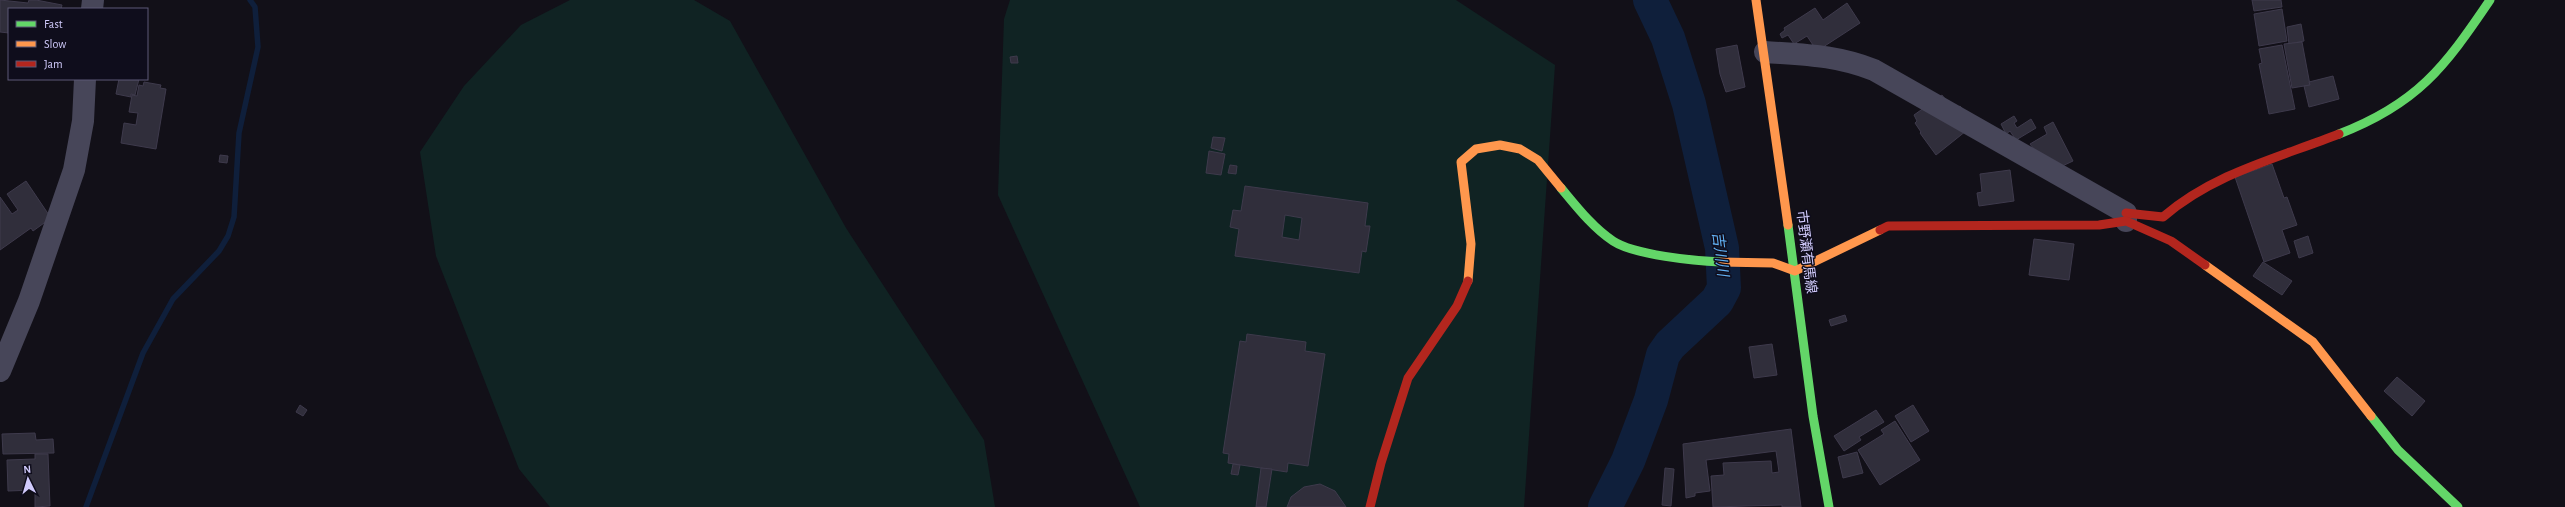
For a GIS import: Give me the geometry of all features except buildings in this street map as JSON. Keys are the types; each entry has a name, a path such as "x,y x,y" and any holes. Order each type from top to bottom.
{"street":[{"name":"市野瀬有馬線","path":"1756,0 1765,52 1813,416 1828,507"},
{"path":"1370,507 1381,463 1408,378 1457,306 1469,280 1471,244 1461,162 1476,149 1506,146 1520,149 1538,160 1579,210 1612,241 1624,247 1695,261 1773,263 1795,271 1888,226 2099,225 2126,217 2163,218 2186,197 2212,183 2260,162 2348,132 2391,110 2421,88 2470,30 2490,0"},
{"path":"1765,52 1828,56 1847,60 1874,70 2126,217 2171,241 2313,342 2398,450 2458,507"},
{"path":"0,371 29,301 74,170 83,121 85,80"}],"green space":[{"path":"570,0 694,0 730,21 846,228 984,440 995,507 550,507 519,469 436,256 420,152 464,86 521,25"},
{"path":"1010,0 1456,0 1555,65 1524,507 1140,507 998,195 1004,19"}],"waterway":[{"path":"86,507 143,353 173,299 219,251 228,236 234,217 239,133 258,47 255,7 250,0"},
{"name":"吉川川","path":"1605,507 1628,461 1651,400 1663,355 1670,345 1717,301 1724,288 1722,248 1689,104 1668,38 1650,0"}],"traffic: fast":[{"path":"2339,134 2389,110 2409,96 2426,81 2443,64 2474,24 2490,0"},
{"path":"1561,188 1599,230 1613,241 1623,246 1650,254 1721,262"},
{"path":"1788,225 1813,416 1829,507"},
{"path":"2371,416 2398,450 2458,507"}],"traffic: slow":[{"path":"1756,0 1788,225"},
{"path":"1468,281 1471,244 1461,162 1476,149 1500,145 1520,149 1538,160 1561,188"},
{"path":"1721,262 1773,263 1795,271 1880,230"},
{"path":"2205,265 2313,342 2371,416"}],"traffic: jam":[{"path":"2126,213 2163,217 2203,189 2225,178 2270,159 2339,134"},
{"path":"1880,230 1888,226 2099,225 2126,221 2171,241 2205,265"},
{"path":"1370,507 1381,463 1408,378 1457,306 1468,281"}]}
